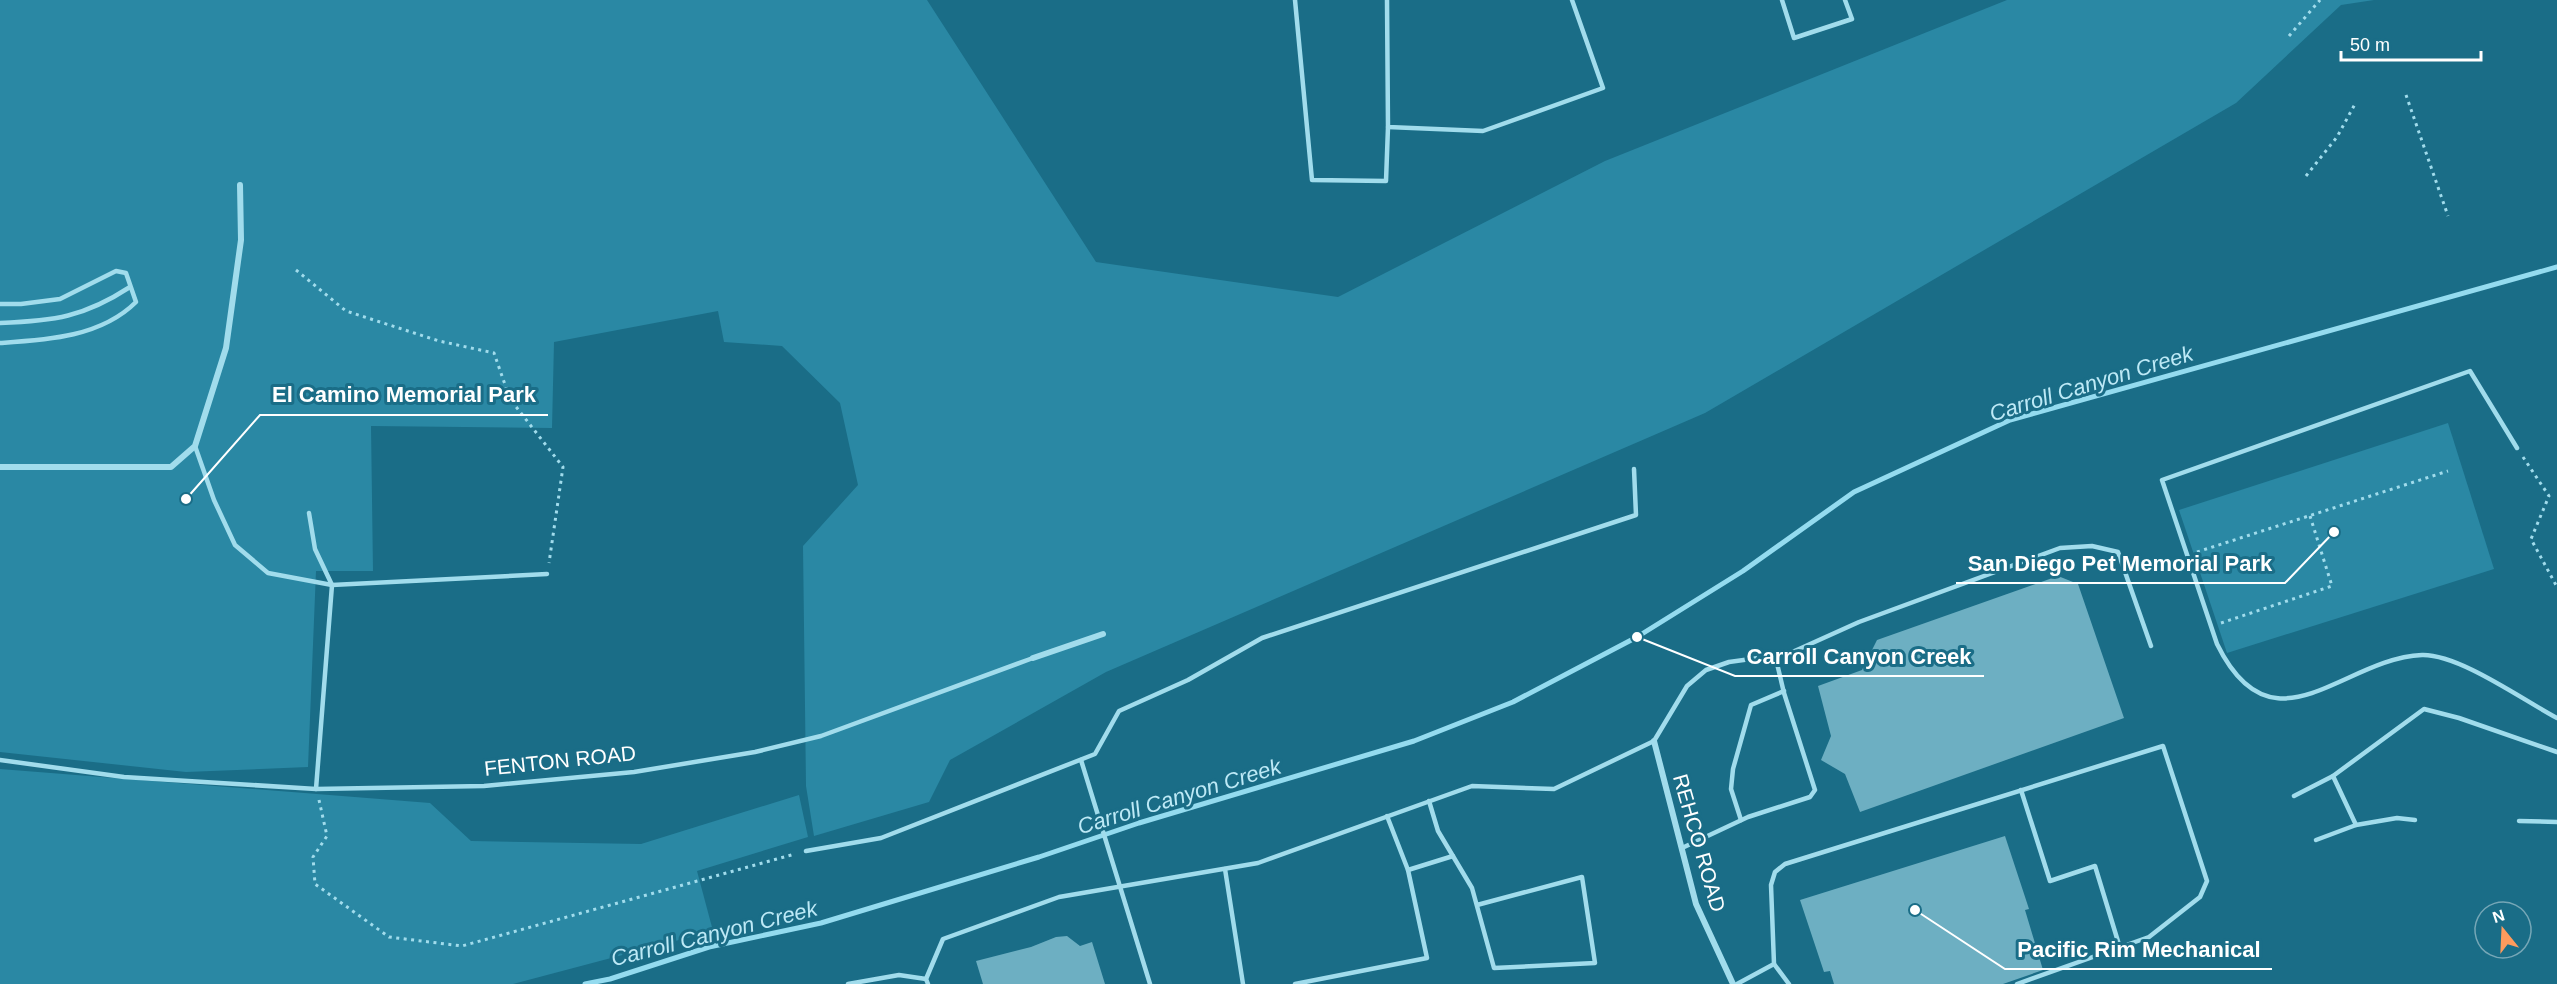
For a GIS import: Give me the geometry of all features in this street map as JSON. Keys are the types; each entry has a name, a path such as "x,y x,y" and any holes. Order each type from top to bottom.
{"street":[{"path":"0,467 171,467 195,446 226,348 241,240 240,185"},
{"name":"FENTON ROAD","path":"1033,658 1103,634"},
{"name":"REHCO ROAD","path":"1654,741 1696,904 1735,984"}],"lane":[{"path":"1295,0 1312,180 1386,182 1387,0"},
{"path":"1388,127 1483,131 1603,88 1572,0"},
{"path":"1782,0 1794,38 1852,19 1845,0"},
{"path":"0,304 60,299 116,271 126,273 136,302 126,312 76,335 0,343"},
{"path":"0,323 70,317 130,287"},
{"path":"2517,448 2470,371 2162,480 2212,627 2228,666 2256,693 2278,700 2303,696 2397,659 2421,655 2439,656 2469,669 2557,718"},
{"path":"195,446 214,500 235,545 268,573 332,585 547,574"},
{"path":"806,851 881,838 1095,754 1119,711 1188,680 1262,638 1636,515 1634,469"},
{"path":"309,513 315,549 332,585 316,789"},
{"path":"848,984 899,975 927,982 943,939 1059,897 1258,863 1472,786 1554,789 1654,741 1687,686 1707,670 1730,662 1788,654 1859,622 2060,548 2092,546 2118,552 2151,646"},
{"path":"1682,848 1741,820 1810,797 1815,790 1775,655"},
{"name":"FENTON ROAD","path":"0,760 124,777 316,789 484,786 634,772 755,752 821,736 1033,658"},
{"path":"1741,820 1731,789 1733,769 1742,742 1745,718 1750,705 1784,691"},
{"path":"2294,796 2333,776 2424,709 2459,718 2557,752"},
{"path":"1789,984 1774,964 1771,885 1775,872 1785,864 2163,746 2207,881 2205,889 2200,897 2165,927 2149,937 2017,984"},
{"path":"1081,760 1150,984"},
{"path":"2333,776 2356,825"},
{"path":"2020,790 2050,881 2095,866 2120,948"},
{"path":"1429,801 1438,831 1472,888 1494,968 1594,963 1582,877 1477,905"},
{"path":"1295,984 1426,958 1408,870 1387,816"},
{"path":"2316,840 2356,825 2397,819 2415,820"},
{"path":"2519,821 2557,822"},
{"path":"1408,870 1453,856"},
{"path":"1224,869 1243,984"},
{"path":"1735,984 1774,964"}],"path":[{"path":"2289,36 2320,0"},
{"path":"2406,95 2448,216"},
{"path":"2306,176 2337,137 2355,104"},
{"path":"296,270 346,311 439,341 494,353 510,399 563,467 547,574"},
{"path":"2517,448 2550,496 2530,539 2557,587"},
{"path":"2187,555 2448,471"},
{"path":"2212,627 2332,586 2310,516"},
{"path":"316,789 327,836 313,857 315,884 389,938 462,946 806,851"}],"shaded area":[{"path":"0,0 927,0 1096,262 1338,297 1605,161 2007,0 2374,0 2341,5 2236,103 1705,413 1106,672 950,760 929,802 814,836 806,786 803,546 858,485 840,403 782,346 724,342 718,311 554,342 552,428 371,426 373,571 316,571 308,767 186,772 0,752"},
{"path":"2448,423 2494,569 2227,653 2179,510"},
{"path":"0,769 430,803 471,841 641,844 799,795 808,837 697,871 713,931 513,984 0,984"}],"building":[{"path":"2058,576 2078,584 2124,718 1860,812 1845,774 1821,760 1831,736 1818,686 1862,670 1877,640"},
{"path":"2005,836 2029,909 2025,910 2043,970 2003,984 1834,984 1830,971 1824,972 1800,900"},
{"path":"1067,936 1080,946 1092,942 1105,984 983,984 976,961 1031,947 1056,937"}],"waterway":[{"name":"Carroll Canyon Creek","path":"585,984 610,979 709,947 821,923 1039,857 1139,823 1414,741 1513,702 1637,637 1743,571 1854,492 2010,420 2557,267"}],"place":[{"name":"El Camino Memorial Park","path":"186,499"},
{"name":"San Diego Pet Memorial Park","path":"2334,532"},
{"name":"Carroll Canyon Creek","path":"1637,637"},
{"name":"Pacific Rim Mechanical","path":"1915,910"}]}
